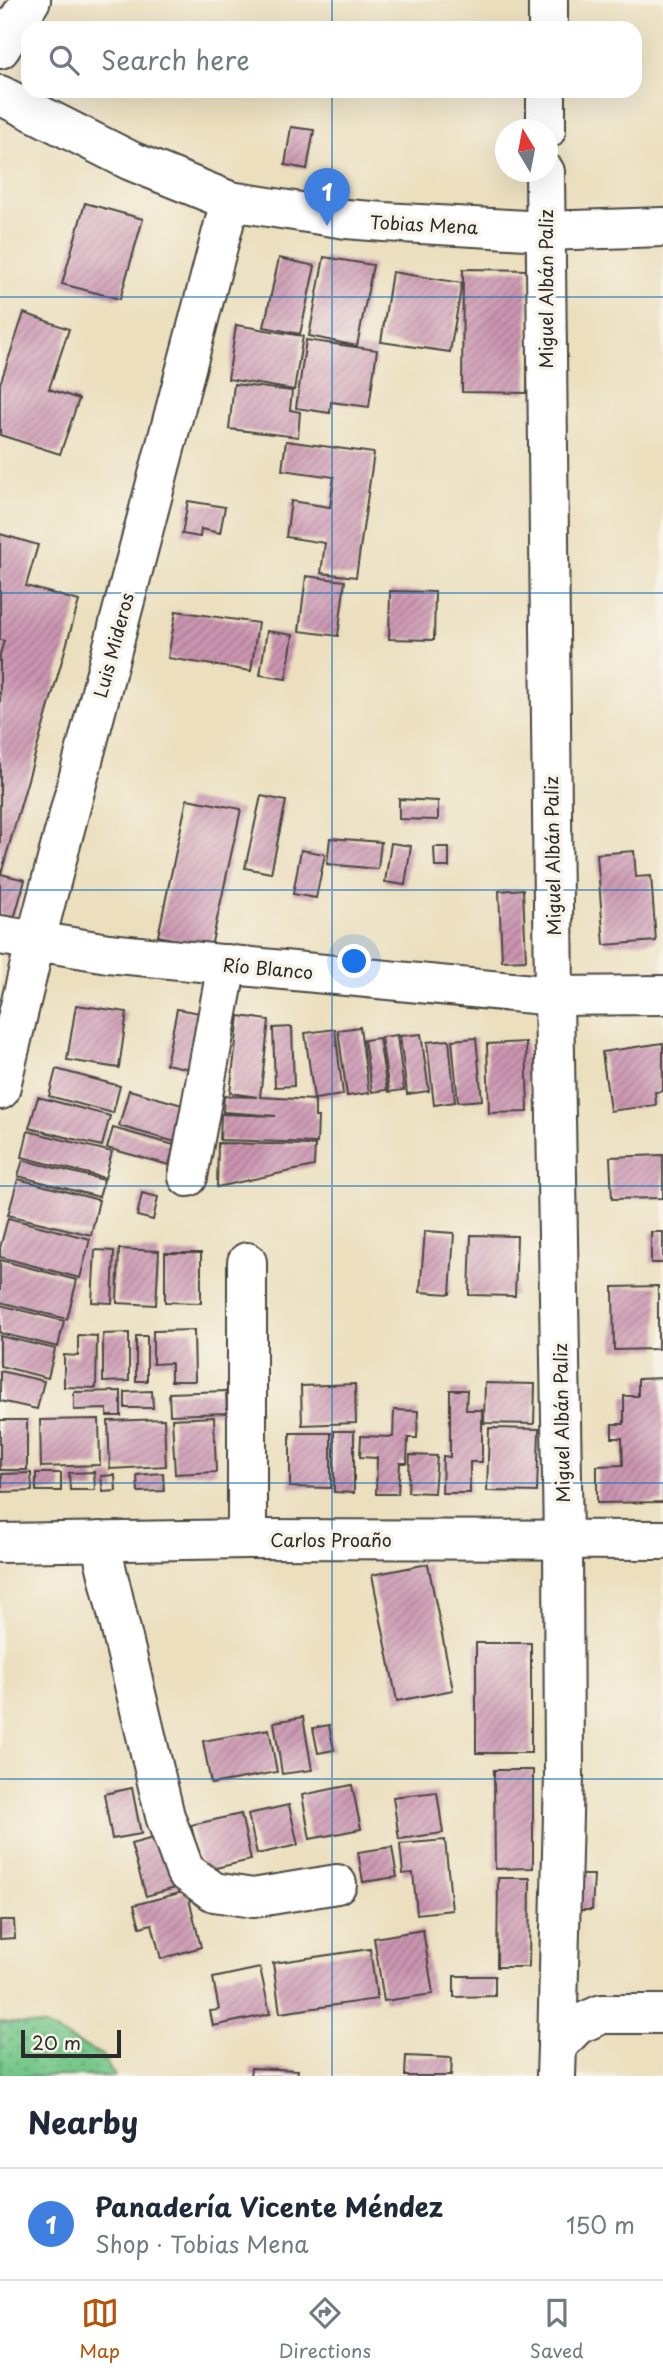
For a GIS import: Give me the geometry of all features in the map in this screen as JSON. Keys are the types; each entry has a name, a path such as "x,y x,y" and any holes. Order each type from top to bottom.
{"street":[{"path":"0,49 32,0"},
{"path":"548,0 548,21"},
{"name":"Tobias Mena","path":"0,95 131,161 230,201 346,219 544,231 663,227"},
{"path":"546,119 547,98"},
{"name":"Miguel Albán Paliz","path":"545,182 554,996 564,1540 564,1776 557,2061"},
{"name":"Luis Mideros","path":"0,1090 18,939 230,201"},
{"name":"Río Blanco","path":"18,939 108,953 554,996 663,995"},
{"path":"188,1177 227,964"},
{"path":"247,1262 247,1539"},
{"name":"Carlos Proaño","path":"0,1543 247,1539 663,1540"},
{"path":"100,1541 165,1816 185,1871 214,1892 253,1898 337,1884"},
{"path":"557,2061 578,2025 602,2014 645,2013"}],"green space":[{"path":"0,2022 45,2026 102,2055 115,2076 0,2076"}],"building":[{"path":"291,127 314,130 307,169 285,165"},
{"path":"85,203 143,219 120,299 62,284"},
{"path":"324,257 373,265 357,346 309,336"},
{"path":"279,258 315,266 300,334 264,327"},
{"path":"463,269 528,270 527,393 462,392"},
{"path":"392,272 462,283 450,352 381,342"},
{"path":"24,313 69,329 49,389 79,399 60,454 0,435 0,384"},
{"path":"236,325 303,336 294,390 228,379"},
{"path":"306,340 377,350 369,407 331,402 330,413 296,408"},
{"path":"234,384 292,391 290,410 300,412 298,437 229,429"},
{"path":"286,441 374,453 356,577 321,573 325,543 286,537 291,501 330,507 334,477 282,470"},
{"path":"188,501 225,507 220,533 201,529 200,537 182,534"},
{"path":"0,534 38,545 26,586 79,601 1,874 25,880 14,919 0,915 0,654 4,641 0,640"},
{"path":"306,576 345,581 338,636 299,631"},
{"path":"390,591 435,592 434,640 389,639"},
{"path":"176,611 258,623 251,671 168,658"},
{"path":"267,631 293,635 286,679 260,675"},
{"path":"261,796 286,801 271,873 245,868"},
{"path":"187,799 241,809 211,947 158,936"},
{"path":"399,799 438,801 438,820 399,819"},
{"path":"330,838 381,842 378,869 327,864"},
{"path":"391,843 411,846 405,885 385,882"},
{"path":"434,847 449,847 449,867 435,867"},
{"path":"301,850 325,854 316,898 293,894"},
{"path":"634,851 636,877 651,876 656,941 604,945 597,854"},
{"path":"523,889 526,960 502,961 499,891"},
{"path":"76,1005 127,1012 119,1068 67,1060"},
{"path":"177,1009 206,1014 195,1070 166,1064"},
{"path":"239,1016 269,1020 260,1097 315,1100 315,1117 318,1117 317,1143 220,1140 221,1114 276,1116 223,1112 224,1096 257,1097 230,1093"},
{"path":"292,1027 294,1086 275,1087 273,1028"},
{"path":"360,1027 369,1093 347,1096 338,1030"},
{"path":"335,1029 343,1095 314,1099 305,1033"},
{"path":"421,1034 429,1091 407,1094 400,1036"},
{"path":"397,1035 404,1090 389,1092 381,1037"},
{"path":"379,1038 387,1090 372,1092 364,1040"},
{"path":"476,1038 482,1100 458,1102 452,1040"},
{"path":"449,1040 455,1102 434,1105 427,1042"},
{"path":"526,1042 528,1112 489,1113 487,1044"},
{"path":"663,1043 663,1091 655,1092 656,1105 610,1111 602,1052"},
{"path":"56,1069 120,1086 113,1113 49,1096"},
{"path":"129,1090 189,1107 179,1143 119,1126"},
{"path":"38,1097 110,1116 102,1146 29,1128"},
{"path":"113,1128 174,1145 169,1165 107,1148"},
{"path":"28,1131 112,1152 105,1178 22,1157"},
{"path":"218,1143 315,1145 314,1166 217,1187"},
{"path":"663,1155 663,1198 612,1199 610,1157"},
{"path":"23,1160 104,1180 99,1197 18,1176"},
{"path":"18,1179 99,1200 91,1235 8,1215"},
{"path":"142,1193 158,1197 153,1220 137,1216"},
{"path":"8,1218 90,1239 80,1278 0,1257"},
{"path":"425,1231 454,1233 450,1294 420,1292"},
{"path":"651,1232 663,1232 663,1263 651,1263"},
{"path":"471,1235 517,1236 515,1296 469,1295"},
{"path":"119,1249 159,1251 156,1305 117,1303"},
{"path":"95,1250 114,1251 112,1303 92,1302"},
{"path":"165,1253 201,1253 201,1303 165,1302"},
{"path":"0,1260 77,1280 67,1319 0,1302"},
{"path":"658,1286 658,1349 614,1350 613,1287"},
{"path":"0,1305 64,1321 58,1347 0,1333"},
{"path":"194,1330 195,1381 171,1381 171,1363 153,1364 153,1331"},
{"path":"129,1333 129,1381 103,1382 103,1334"},
{"path":"78,1335 97,1336 96,1388 64,1387 64,1355 78,1356"},
{"path":"0,1336 55,1349 48,1378 0,1366"},
{"path":"136,1336 147,1336 147,1381 136,1381"},
{"path":"0,1371 44,1381 37,1409 0,1401"},
{"path":"663,1378 663,1502 597,1503 597,1466 623,1465 622,1438 612,1438 612,1424 624,1424 624,1396 638,1396 638,1379"},
{"path":"485,1383 535,1384 534,1424 484,1423"},
{"path":"355,1384 356,1423 302,1425 301,1386"},
{"path":"450,1390 467,1390 466,1410 482,1410 482,1462 470,1462 470,1493 442,1493 443,1456 450,1457"},
{"path":"121,1391 121,1416 107,1416 107,1409 74,1410 74,1392"},
{"path":"152,1391 153,1408 125,1408 125,1392"},
{"path":"226,1391 227,1413 170,1415 169,1393"},
{"path":"394,1410 418,1411 417,1438 408,1438 407,1463 400,1463 398,1494 376,1494 377,1458 360,1457 361,1436 393,1437"},
{"path":"214,1417 216,1472 175,1474 172,1419"},
{"path":"99,1419 100,1465 41,1467 40,1420"},
{"path":"164,1419 166,1466 110,1469 108,1421"},
{"path":"0,1420 27,1420 27,1470 0,1470"},
{"path":"489,1428 539,1429 537,1492 487,1491"},
{"path":"334,1431 354,1431 354,1493 334,1492"},
{"path":"290,1433 331,1433 331,1488 290,1487"},
{"path":"410,1455 437,1456 434,1493 408,1492"},
{"path":"94,1472 95,1490 70,1490 69,1473"},
{"path":"31,1473 32,1491 2,1492 2,1474"},
{"path":"36,1473 61,1473 61,1491 36,1491"},
{"path":"163,1473 164,1491 138,1492 137,1475"},
{"path":"115,1475 116,1491 103,1492 101,1476"},
{"path":"428,1564 453,1690 397,1701 372,1575"},
{"path":"476,1643 531,1643 531,1753 476,1753"},
{"path":"303,1717 312,1770 282,1774 274,1722"},
{"path":"329,1725 334,1750 318,1753 313,1728"},
{"path":"269,1729 277,1772 211,1784 203,1741"},
{"path":"494,1770 533,1770 533,1868 495,1869"},
{"path":"352,1785 361,1829 310,1839 302,1795"},
{"path":"132,1788 141,1834 112,1839 104,1794"},
{"path":"437,1792 443,1833 399,1839 393,1797"},
{"path":"289,1805 298,1845 257,1854 248,1814"},
{"path":"241,1814 251,1860 202,1871 191,1825"},
{"path":"168,1834 182,1886 146,1896 131,1844"},
{"path":"445,1840 452,1910 417,1914 413,1873 403,1874 400,1844"},
{"path":"392,1847 397,1877 363,1882 358,1852"},
{"path":"581,1875 594,1875 592,1910 580,1910"},
{"path":"498,1878 530,1878 529,1967 497,1967"},
{"path":"187,1891 201,1947 161,1959 152,1924 140,1927 134,1905"},
{"path":"0,1920 14,1920 15,1938 0,1939"},
{"path":"423,1930 433,1994 384,2001 374,1938"},
{"path":"370,1949 377,1999 280,2013 273,1963"},
{"path":"260,1968 270,2014 213,2026 210,2011 219,2010 213,1978"},
{"path":"454,1976 495,1976 495,1996 454,1997"},
{"path":"406,2056 452,2058 451,2076 405,2076"},
{"path":"251,2068 298,2070 297,2076 250,2076"}],"place":[{"name":"Panadería Vicente Méndez","path":"327,226"}]}
